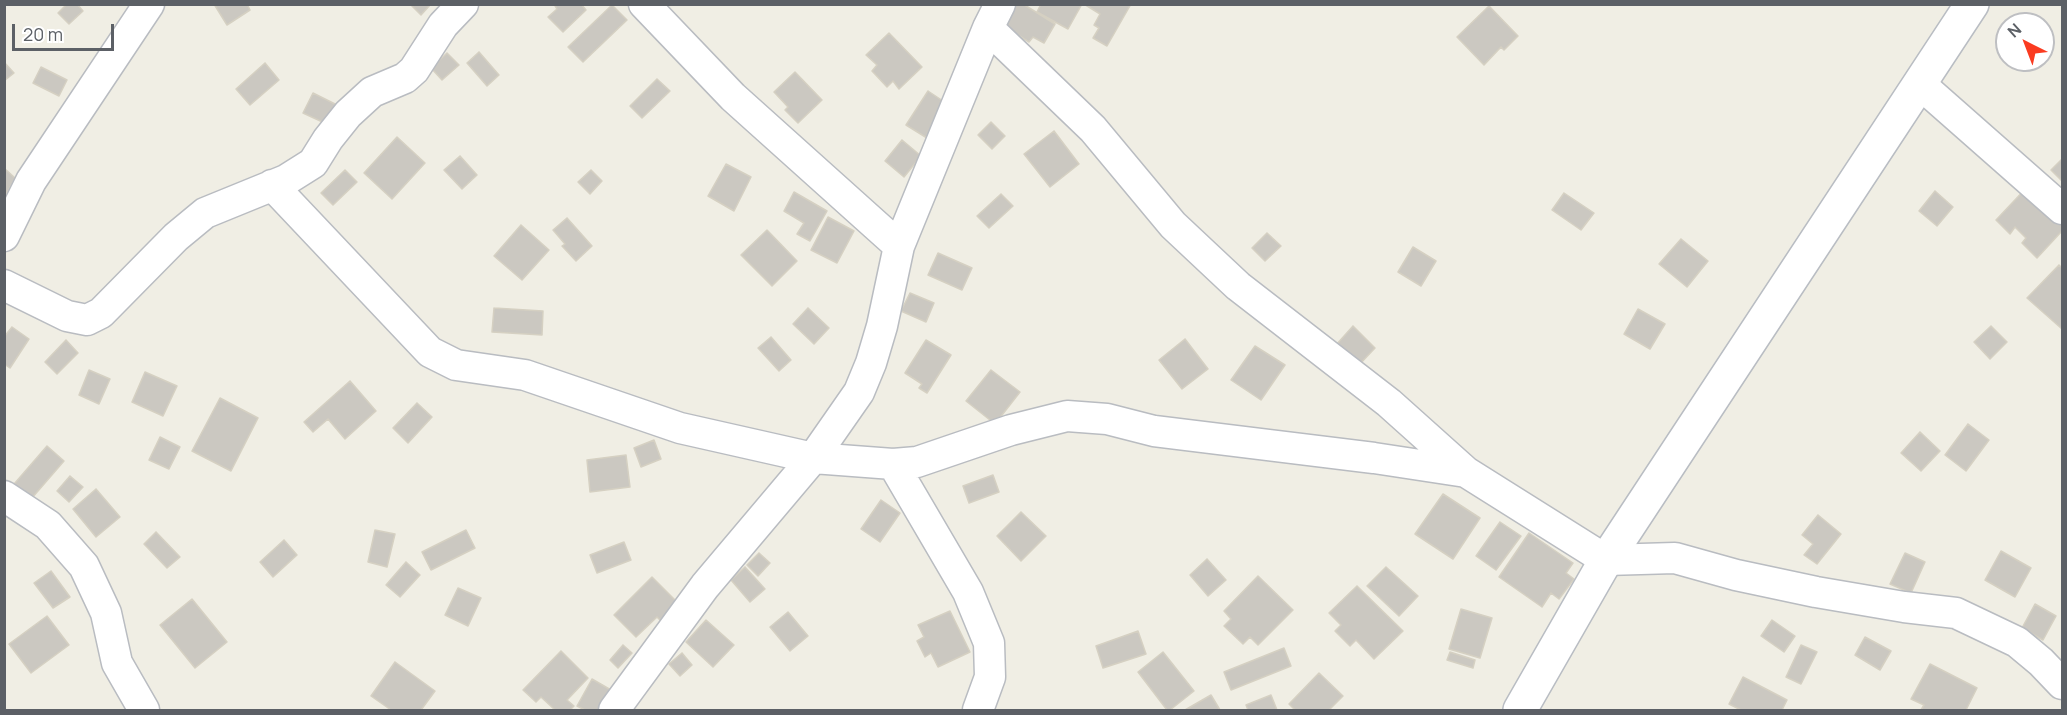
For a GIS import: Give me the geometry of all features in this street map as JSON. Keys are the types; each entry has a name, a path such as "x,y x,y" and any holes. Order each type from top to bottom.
{"street":[{"path":"4,236 31,181 149,4"},
{"path":"4,285 67,316 87,320 101,313 176,237 205,213 286,180 313,163 348,114 372,92 405,78 414,70 443,26 463,4"},
{"path":"644,4 733,97 899,246"},
{"path":"1520,711 1606,560 1972,4"},
{"path":"614,711 705,586 813,458 859,392 882,326 899,246 994,16 1173,225 1230,279 1389,403 1466,472 1606,560 1675,558 1736,575 1816,592 1956,613 2017,642 2062,684"},
{"path":"1920,84 2062,209"},
{"path":"272,185 430,352 456,365 525,375 680,429 813,458 893,464 917,462 1011,430 1067,416 1107,419 1154,431 1374,458 1466,472"},
{"path":"893,464 968,592 989,643 990,676 978,711"},
{"path":"4,496 48,525 84,566 106,613 117,663 144,711"}],"building":[{"path":"67,4 77,4 83,11 69,24 58,13"},
{"path":"214,4 247,4 250,10 227,25"},
{"path":"410,4 431,4 421,15"},
{"path":"554,4 581,4 586,10 563,32 548,17 557,9"},
{"path":"1015,4 1023,4 1055,24 1044,43 1033,37 1029,42 1002,25"},
{"path":"1041,4 1082,4 1068,29 1037,12"},
{"path":"1084,4 1131,4 1107,46 1093,38 1099,28 1094,25 1100,14"},
{"path":"612,5 627,20 583,62 568,47"},
{"path":"1489,6 1518,36 1504,50 1501,47 1484,65 1457,37"},
{"path":"889,33 922,67 899,89 893,81 887,87 872,71 877,65 866,55"},
{"path":"479,52 499,75 487,86 467,63"},
{"path":"447,53 459,65 442,80 431,68"},
{"path":"4,62 14,73 4,81"},
{"path":"265,63 279,80 250,105 236,89"},
{"path":"41,67 67,80 59,96 33,83"},
{"path":"795,72 822,100 798,123 785,110 788,107 774,92"},
{"path":"657,79 670,91 642,118 630,106"},
{"path":"928,91 949,105 927,138 906,125"},
{"path":"313,93 339,106 329,125 303,113"},
{"path":"991,122 1005,136 992,149 978,135"},
{"path":"1054,131 1079,164 1050,187 1024,154"},
{"path":"397,137 425,163 392,199 364,173"},
{"path":"902,140 921,156 904,177 885,161"},
{"path":"460,156 477,175 462,189 444,170"},
{"path":"2062,159 2062,181 2051,170"},
{"path":"726,164 751,177 734,211 708,196"},
{"path":"4,168 15,178 4,198"},
{"path":"345,170 357,182 333,205 321,193"},
{"path":"591,170 602,181 590,194 578,182"},
{"path":"2030,184 2062,215 2062,231 2037,258 2022,243 2026,238 2015,227 2010,234 1996,220"},
{"path":"1935,191 1953,207 1937,226 1919,211"},
{"path":"794,192 827,211 810,241 797,234 804,223 784,211"},
{"path":"1564,193 1594,213 1581,230 1552,210"},
{"path":"1001,194 1013,206 989,228 977,216"},
{"path":"828,217 854,231 837,263 811,250"},
{"path":"567,218 592,246 576,261 562,246 565,244 553,230"},
{"path":"521,225 549,250 522,280 494,256"},
{"path":"767,230 797,261 772,286 741,255"},
{"path":"1267,233 1281,246 1265,261 1252,248"},
{"path":"1681,239 1708,261 1687,287 1659,264"},
{"path":"1413,247 1436,261 1421,286 1398,272"},
{"path":"938,253 972,268 962,290 928,275"},
{"path":"2059,265 2062,268 2062,329 2027,298"},
{"path":"910,293 934,303 926,322 901,311"},
{"path":"494,308 543,311 542,335 492,332"},
{"path":"808,308 829,328 814,344 793,324"},
{"path":"1638,309 1665,324 1650,349 1624,334"},
{"path":"1353,326 1375,348 1358,366 1336,345"},
{"path":"1991,326 2007,342 1990,359 1974,342"},
{"path":"12,327 29,339 10,368 4,364 4,337"},
{"path":"771,337 791,360 779,371 758,348"},
{"path":"1185,339 1208,369 1182,389 1159,360"},
{"path":"66,340 78,353 57,374 45,362"},
{"path":"926,340 951,355 927,393 919,388 922,384 905,373"},
{"path":"1255,346 1285,365 1261,400 1231,380"},
{"path":"89,370 110,379 99,404 79,395"},
{"path":"991,370 1020,392 995,424 966,401"},
{"path":"145,372 177,386 163,416 132,402"},
{"path":"350,381 376,411 345,439 328,419 313,432 304,422"},
{"path":"220,398 258,418 231,471 192,451"},
{"path":"417,403 432,417 408,443 393,428"},
{"path":"1968,424 1989,440 1966,471 1945,455"},
{"path":"1920,432 1940,451 1921,471 1901,453"},
{"path":"160,437 180,447 169,469 149,460"},
{"path":"654,440 661,459 641,467 634,448"},
{"path":"47,446 64,461 25,506 8,491"},
{"path":"626,455 630,487 590,492 587,460"},
{"path":"993,475 999,492 969,503 963,486"},
{"path":"70,476 83,487 69,502 57,491"},
{"path":"96,489 120,517 96,537 73,509"},
{"path":"1443,494 1480,518 1453,559 1415,534"},
{"path":"881,500 900,513 880,542 861,529"},
{"path":"1021,512 1046,536 1021,561 997,536"},
{"path":"1818,515 1841,534 1817,564 1804,555 1813,544 1802,535"},
{"path":"1500,522 1521,536 1496,570 1476,556"},
{"path":"375,530 395,534 387,567 368,562"},
{"path":"466,530 475,548 431,570 422,552"},
{"path":"156,532 180,557 167,568 144,544"},
{"path":"1529,533 1573,563 1566,573 1574,579 1559,599 1551,593 1542,607 1499,577"},
{"path":"284,540 297,555 273,577 260,562"},
{"path":"624,542 631,560 597,573 590,555"},
{"path":"2001,551 2031,568 2015,597 1985,580"},
{"path":"759,553 770,563 758,576 747,565"},
{"path":"1905,553 1925,562 1911,593 1890,584"},
{"path":"1207,559 1226,580 1208,596 1190,575"},
{"path":"406,562 420,575 400,597 386,585"},
{"path":"745,567 765,589 750,602 731,580"},
{"path":"1386,567 1418,596 1399,616 1367,586"},
{"path":"51,571 70,597 53,608 34,583"},
{"path":"1258,576 1293,610 1258,645 1250,637 1243,644 1224,626 1231,619 1224,611"},
{"path":"652,577 678,603 660,620 657,617 636,637 614,615"},
{"path":"1357,586 1403,631 1374,659 1356,640 1350,646 1335,631 1341,625 1329,613"},
{"path":"458,588 481,598 468,626 445,615"},
{"path":"192,599 227,642 195,668 160,625"},
{"path":"2035,604 2056,616 2043,640 2022,628"},
{"path":"1461,609 1492,618 1480,658 1449,649"},
{"path":"950,611 970,652 938,667 931,653 925,657 917,641 924,637 918,625"},
{"path":"788,612 808,636 790,651 770,627"},
{"path":"47,616 69,645 31,673 9,644"},
{"path":"706,620 734,645 713,667 686,642"},
{"path":"1772,620 1795,636 1784,652 1761,636"},
{"path":"1138,631 1146,654 1103,668 1096,646"},
{"path":"1865,637 1891,651 1880,670 1855,655"},
{"path":"623,645 632,653 618,668 610,660"},
{"path":"1801,645 1817,652 1801,684 1786,677"},
{"path":"1284,648 1291,666 1231,690 1224,672"},
{"path":"561,651 588,678 567,700 574,706 570,710 555,710 541,697 536,702 523,690"},
{"path":"1163,652 1194,691 1170,710 1167,710 1138,672"},
{"path":"1450,652 1475,660 1473,668 1447,660"},
{"path":"682,653 692,665 680,676 669,664"},
{"path":"395,662 435,691 421,710 391,710 371,696"},
{"path":"1930,664 1977,688 1966,710 1921,710 1924,705 1911,699"},
{"path":"1319,673 1343,696 1329,710 1295,710 1289,704"},
{"path":"1743,677 1787,700 1782,710 1741,710 1729,704"},
{"path":"592,679 611,690 600,710 585,710 577,706"},
{"path":"1211,695 1220,710 1185,710"},
{"path":"1271,695 1277,710 1248,710 1246,705"}]}
